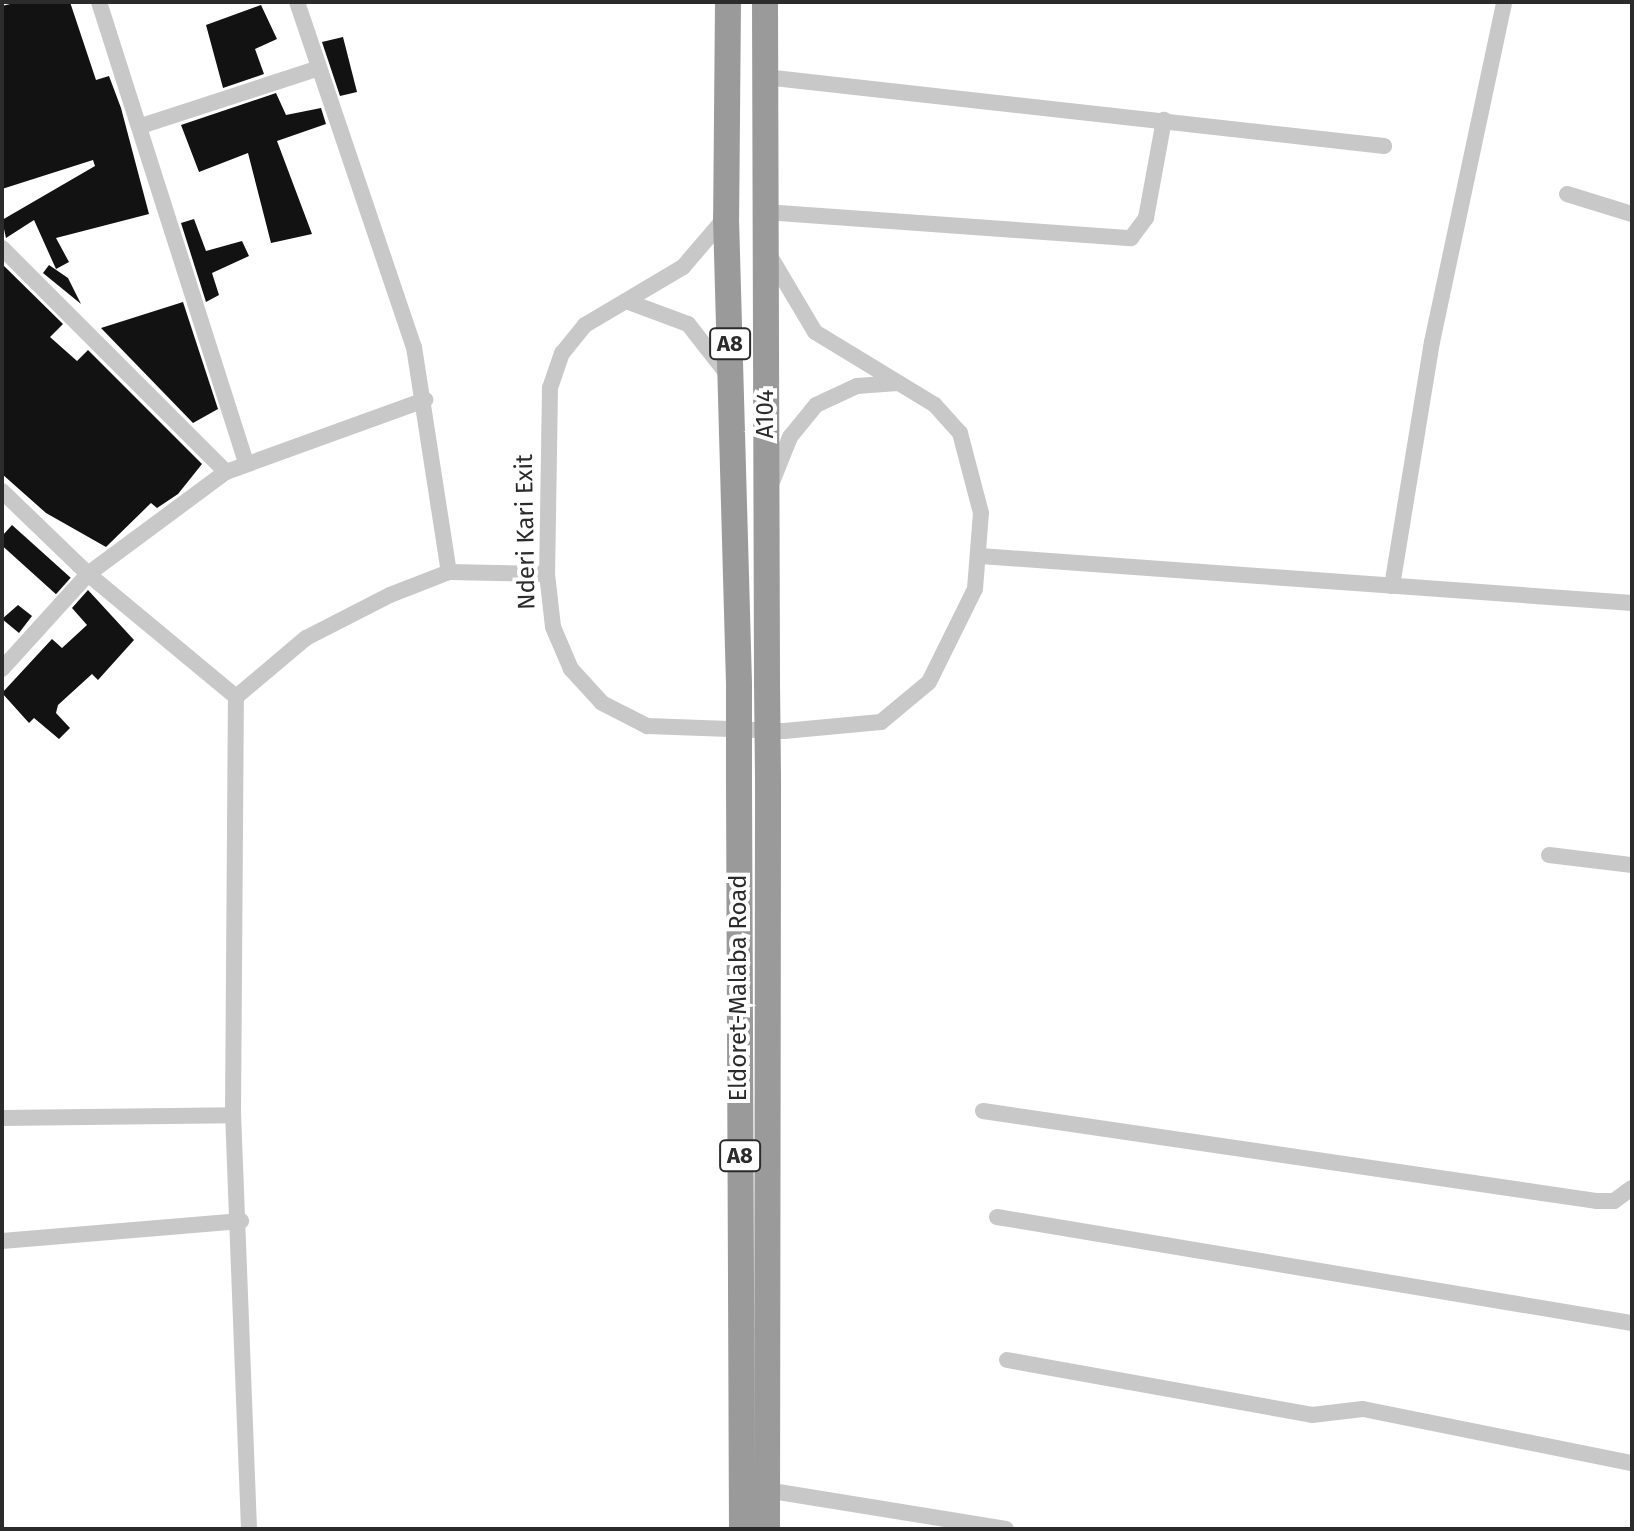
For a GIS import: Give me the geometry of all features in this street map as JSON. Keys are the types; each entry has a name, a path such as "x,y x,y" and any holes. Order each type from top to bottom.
{"highway":[{"name":"A8","path":"728,2 726,218 731,380"},
{"name":"A104","path":"765,2 768,784"},
{"name":"Eldoret-Malaba Road","path":"731,380 739,686 742,1529"},
{"name":"Eldoret-Malaba Road","path":"767,1529 768,784"}],"street":[{"path":"99,2 141,126 186,290 246,462"},
{"path":"297,2 414,347 425,400 449,572"},
{"path":"1392,586 1432,342 1504,2"},
{"path":"141,126 319,68"},
{"path":"765,77 1384,146"},
{"path":"765,212 1131,238 1146,218 1164,120"},
{"path":"1567,194 1632,214"},
{"name":"Nderi Kari Exit","path":"726,218 698,255 577,334 553,374 547,574 553,627 567,663 602,703 647,726 784,731 881,722 929,682 969,608 980,556"},
{"path":"765,246 803,319 830,345 899,383 949,418 970,451 980,556 1632,603"},
{"path":"2,248 226,472"},
{"path":"626,301 688,324 731,380"},
{"path":"767,498 806,413 857,386 899,383"},
{"path":"2,669 88,574 226,472 246,462 425,400"},
{"path":"2,491 88,574 236,697"},
{"path":"249,1529 241,1221 233,1115 236,697 306,638 449,572 547,574"},
{"path":"1549,855 1632,865"},
{"path":"983,1111 1597,1201 1614,1201 1632,1188"},
{"path":"2,1118 233,1115"},
{"path":"997,1217 1632,1323"},
{"path":"2,1241 241,1221"},
{"path":"1007,1360 1312,1415 1363,1409 1632,1463"},
{"path":"766,1490 1006,1529"}],"building":[{"path":"18,2 70,2 96,80 109,76 121,108 149,214 56,238 69,262 56,269 34,220 6,238 2,220 95,166 93,160 2,189 2,6"},
{"path":"261,5 277,39 255,49 264,74 223,88 206,25"},
{"path":"343,37 357,92 340,96 322,42"},
{"path":"276,93 286,115 321,108 326,124 277,141 312,234 271,243 248,153 199,172 181,125"},
{"path":"194,219 206,251 242,241 249,256 212,273 219,295 206,302 181,223"},
{"path":"2,264 63,324 50,337 77,361 88,350 202,464 178,494 157,508 151,503 106,547 46,513 2,474"},
{"path":"49,265 68,278 81,304 43,273"},
{"path":"183,302 218,409 193,423 101,328"},
{"path":"12,525 71,578 56,594 2,546 2,536"},
{"path":"88,590 134,640 98,680 92,674 58,705 56,713 70,728 59,739 34,718 29,723 2,693 52,639 62,648 87,625 72,608"},
{"path":"18,605 32,616 19,633 2,619"}]}
